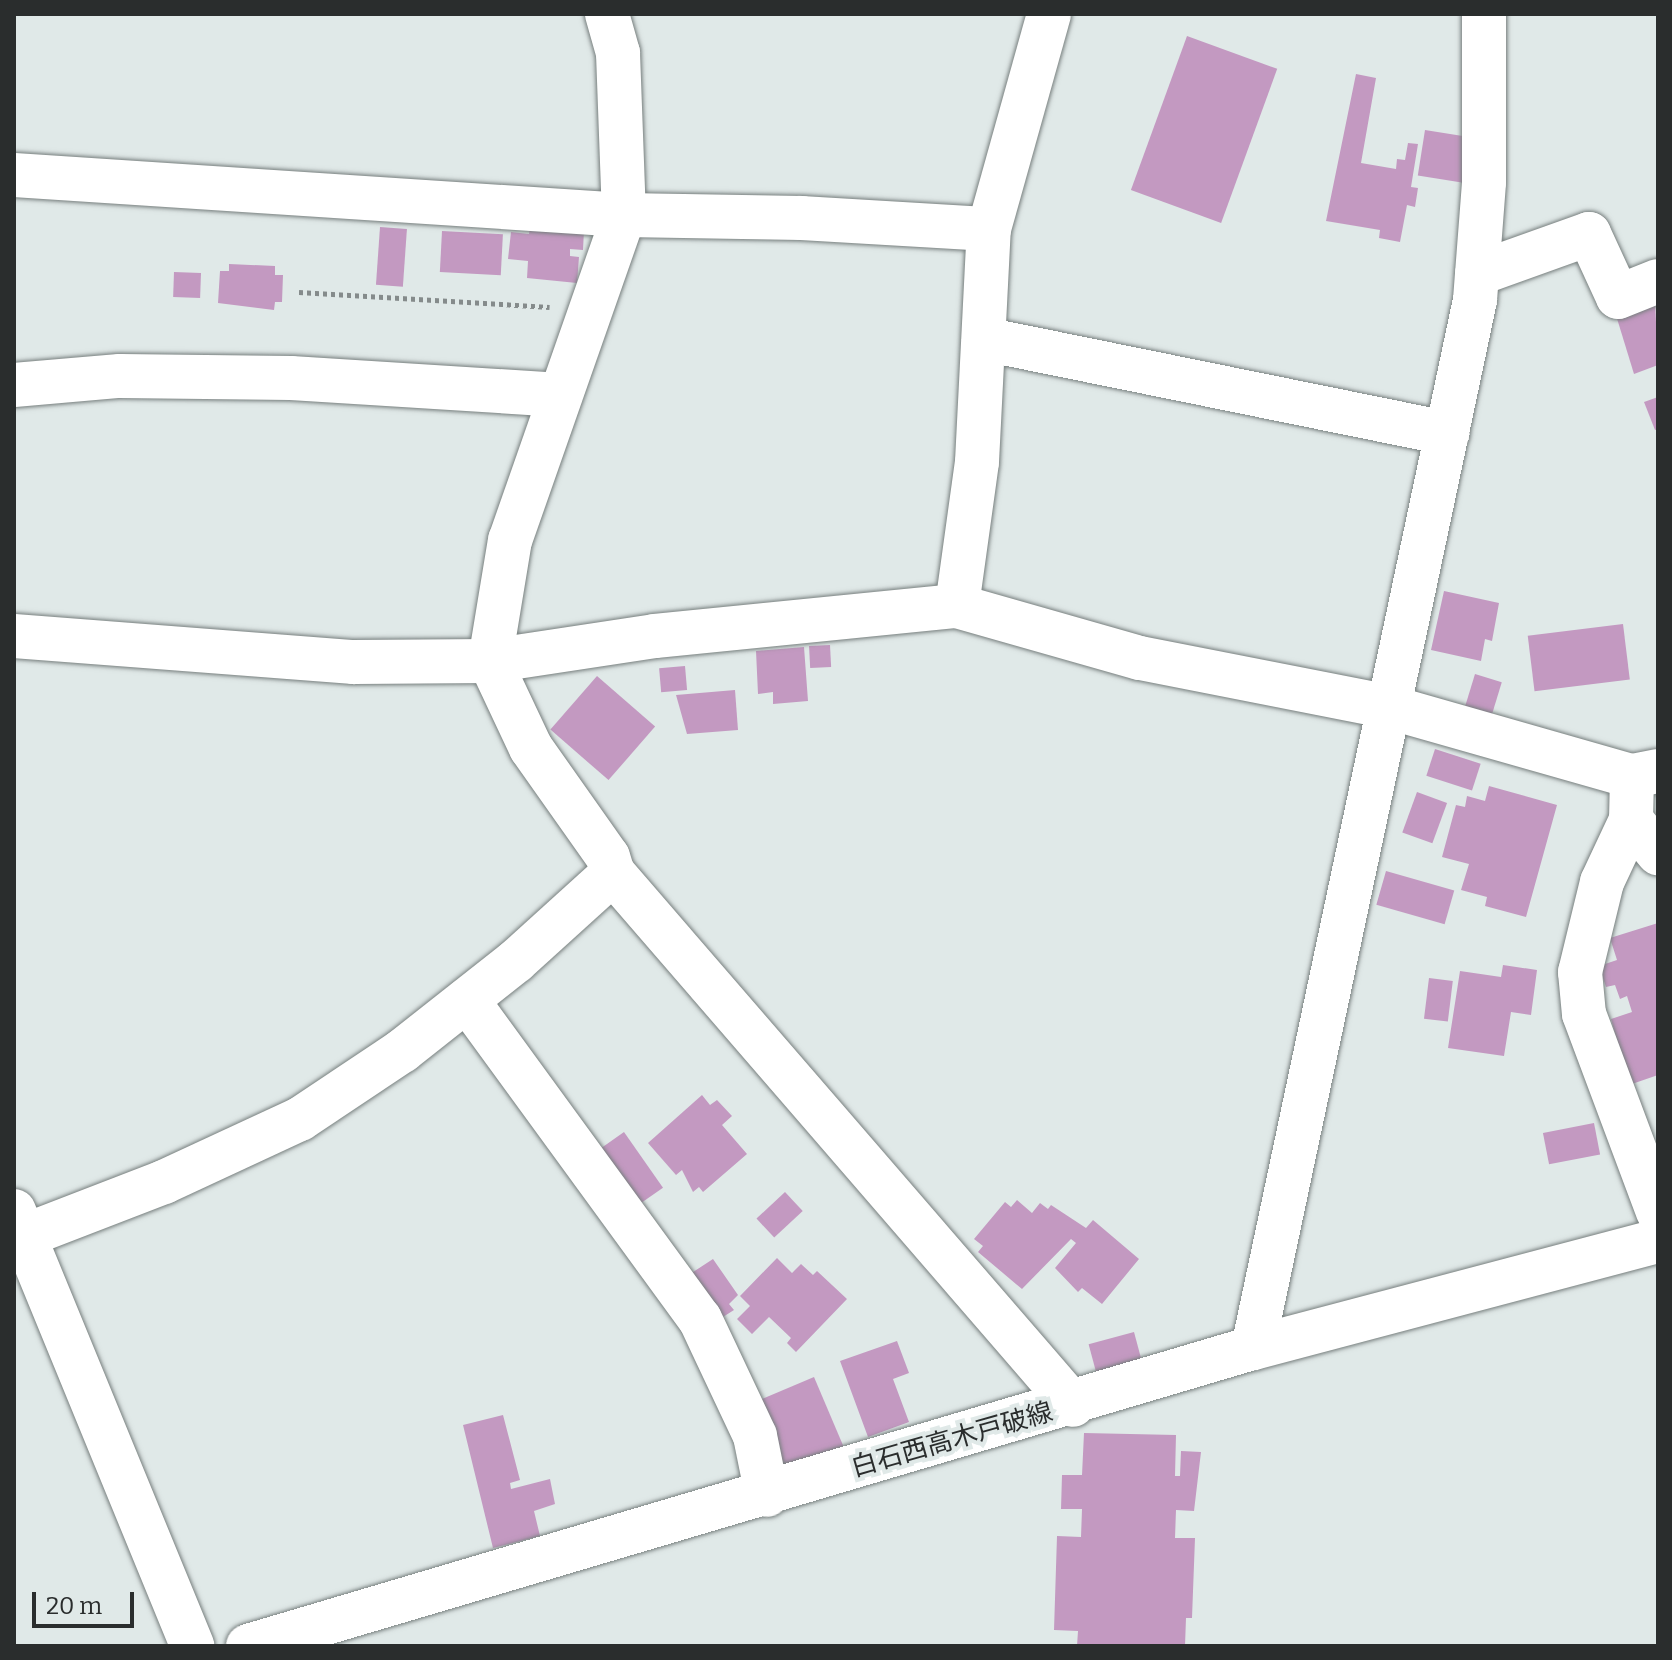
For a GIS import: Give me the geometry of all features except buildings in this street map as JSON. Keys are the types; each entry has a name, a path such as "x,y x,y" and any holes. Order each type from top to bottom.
{"street":[{"path":"607,14 618,53 624,215 510,540 490,661 531,748 608,857 613,873 1073,1405"},
{"path":"957,606 977,462 989,229 1049,14"},
{"path":"1253,1348 1448,433 1477,274 1484,182 1484,14"},
{"path":"14,175 624,215 802,218 989,229"},
{"path":"1477,274 1589,234 1618,297 1658,281"},
{"path":"984,339 1448,433"},
{"path":"14,385 120,376 291,378 560,395"},
{"path":"14,636 354,662 490,661 655,636 957,606 1140,658 1389,707 1645,774 1644,837 1602,882 1580,972 1584,1014 1658,1212"},
{"path":"192,1646 21,1241 164,1182 300,1119 467,1000 613,873"},
{"path":"467,1000 700,1319 755,1436 767,1495"},
{"name":"白石西高木戸破線","path":"248,1646 1073,1405 1253,1348 1658,1241"}],"path":[{"path":"299,292 590,309"}]}
